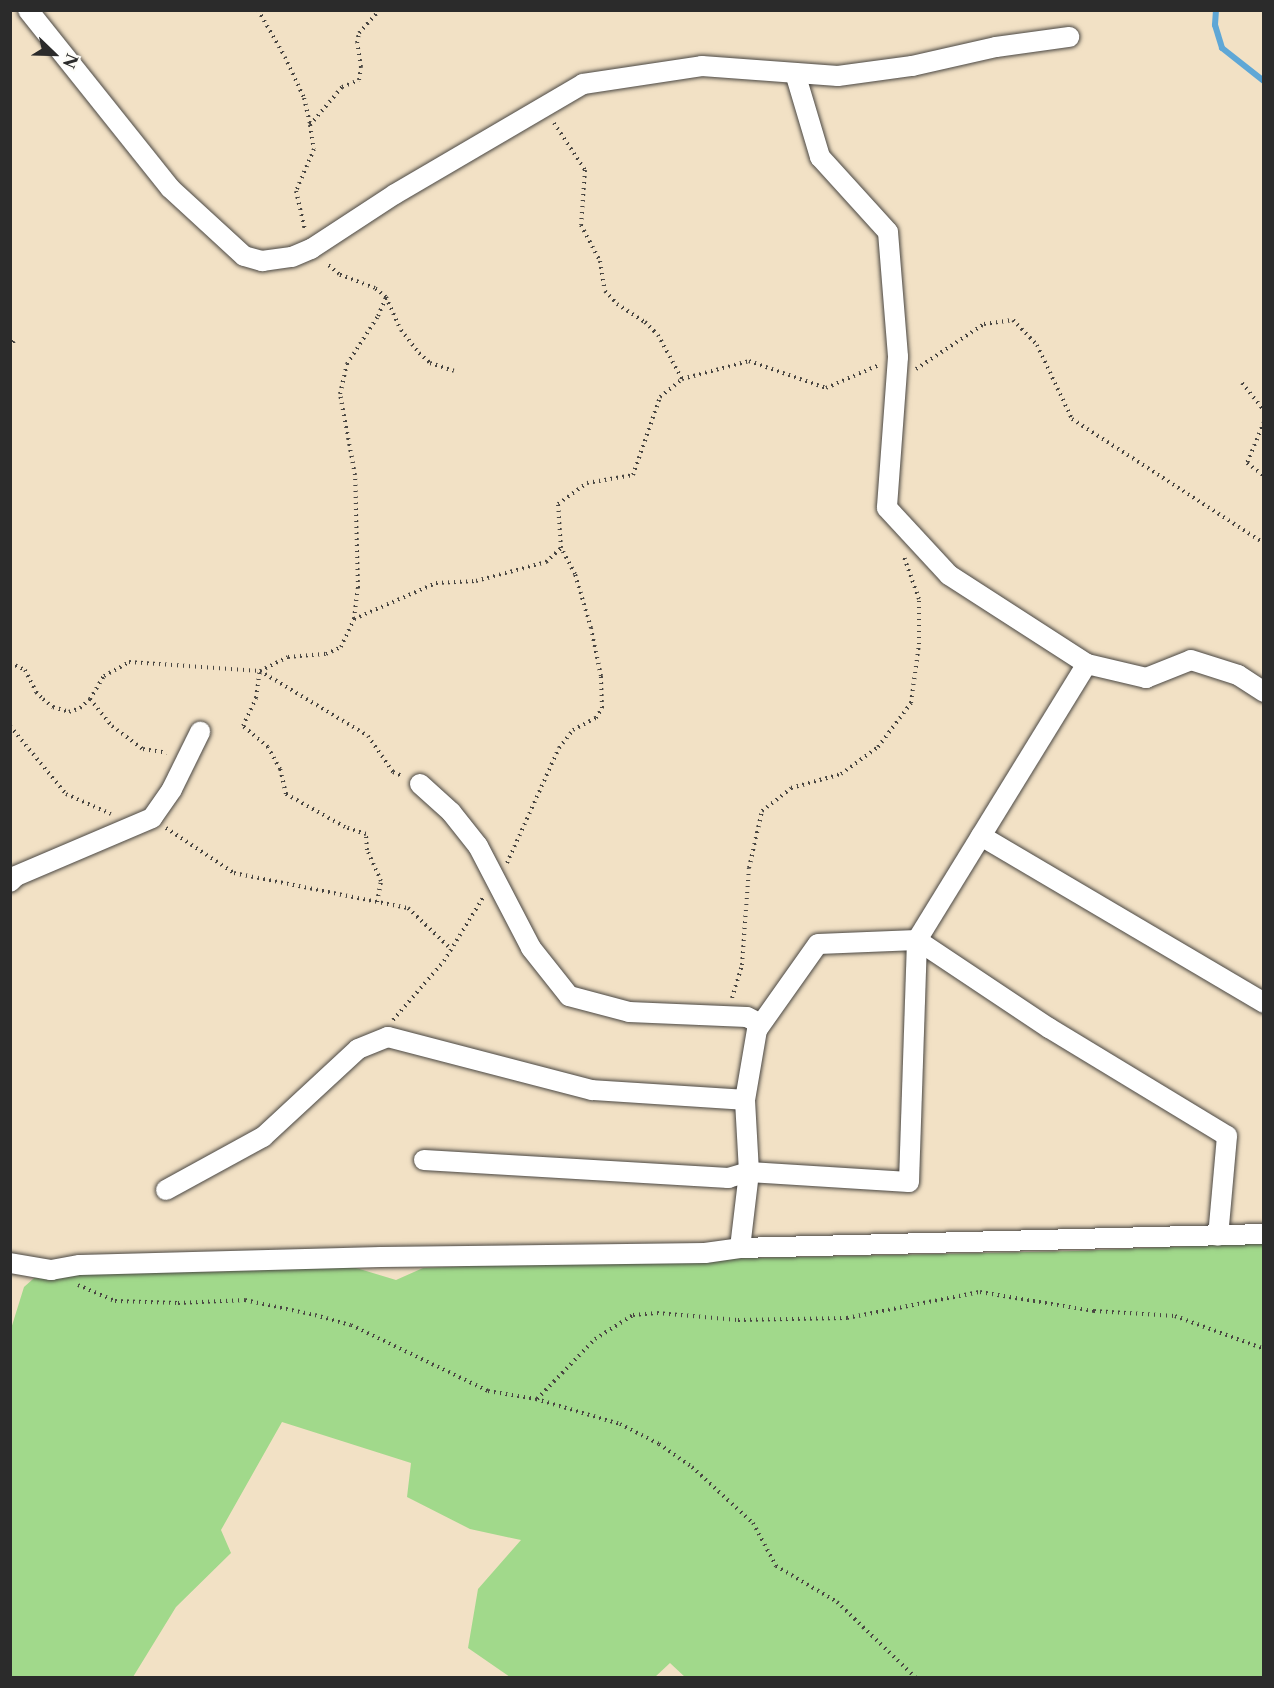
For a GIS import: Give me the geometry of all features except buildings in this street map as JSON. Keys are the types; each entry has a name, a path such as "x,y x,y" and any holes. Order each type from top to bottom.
{"street":[{"path":"28,10 170,188 244,256 262,261 292,257 311,249 395,194 583,84 702,66 795,73 849,74 912,66 996,46 1069,37"},
{"path":"795,73 820,157 888,232 898,357 887,508 949,575 1087,664 1146,678 1191,660 1238,675 1263,692"},
{"path":"424,1160 728,1178 748,1172 909,1182 917,940 1087,664"},
{"path":"10,882 16,876 152,818 172,789 200,732"},
{"path":"420,784 451,812 478,846 531,948 569,996 629,1012 753,1019 757,1022 745,1100 748,1172 740,1248"},
{"path":"981,836 1263,1003"},
{"path":"757,1030 818,944 917,940 1048,1028 1227,1136 1218,1236"},
{"path":"166,1190 263,1137 358,1049 388,1036 592,1090 745,1100"},
{"path":"10,1263 51,1270 80,1265 381,1257 705,1254 740,1248 1263,1234"}],"path":[{"path":"258,10 299,88 310,125 314,149 296,191 311,249 339,274 375,288 386,297 401,330 419,353 430,363 454,371"},
{"path":"310,125 342,87 359,80 361,67 357,43 359,33 380,10"},
{"path":"545,106 585,170 581,225 600,261 605,291 617,304 645,322 658,335 682,379"},
{"path":"260,671 288,657 326,654 340,647 354,619 358,588 355,476 340,394 346,364 378,316 386,297"},
{"path":"388,1036 393,1018 444,962 508,862 559,748 573,730 596,718 602,708 601,676 591,628 575,574 561,548 558,504 587,483 633,475 660,397 682,379 749,361 826,388 898,357 913,370 984,324 1013,320 1037,345 1072,419 1263,543"},
{"path":"10,339 14,341 10,346"},
{"path":"1242,383 1263,410"},
{"path":"1263,422 1247,463 1263,476"},
{"path":"354,619 436,583 476,581 546,562 561,548"},
{"path":"726,1018 742,965 749,868 762,811 791,788 841,774 878,747 911,703 919,644 919,599 902,549"},
{"path":"10,663 25,670 36,692 53,707 69,712 80,708 90,699 104,676 129,662 260,671 368,736 393,772 420,784"},
{"path":"260,671 256,698 243,726 268,747 280,769 286,794 345,827 366,834 367,850 381,881 376,902"},
{"path":"90,699 112,726 143,749 156,753 189,754"},
{"path":"10,726 66,794 112,814 152,818 217,865 234,873 408,908 451,949"},
{"path":"76,1284 116,1301 178,1303 245,1300 315,1315 351,1325 488,1391 536,1399 620,1424 659,1444 692,1467 753,1523 776,1566 837,1602 916,1677"},
{"path":"536,1399 595,1339 633,1315 657,1313 738,1320 847,1318 980,1292 1094,1311 1175,1316 1263,1349"}],"green space":[{"path":"1263,1243 1263,1677 686,1678 670,1663 655,1677 510,1677 468,1648 478,1589 521,1540 470,1529 407,1497 411,1463 282,1422 221,1530 231,1553 176,1607 133,1677 11,1677 10,1332 24,1287 42,1271 205,1272 353,1267 396,1280 423,1268 567,1262 1075,1251"}],"waterway":[{"path":"1216,10 1215,25 1222,48 1264,81"}]}
